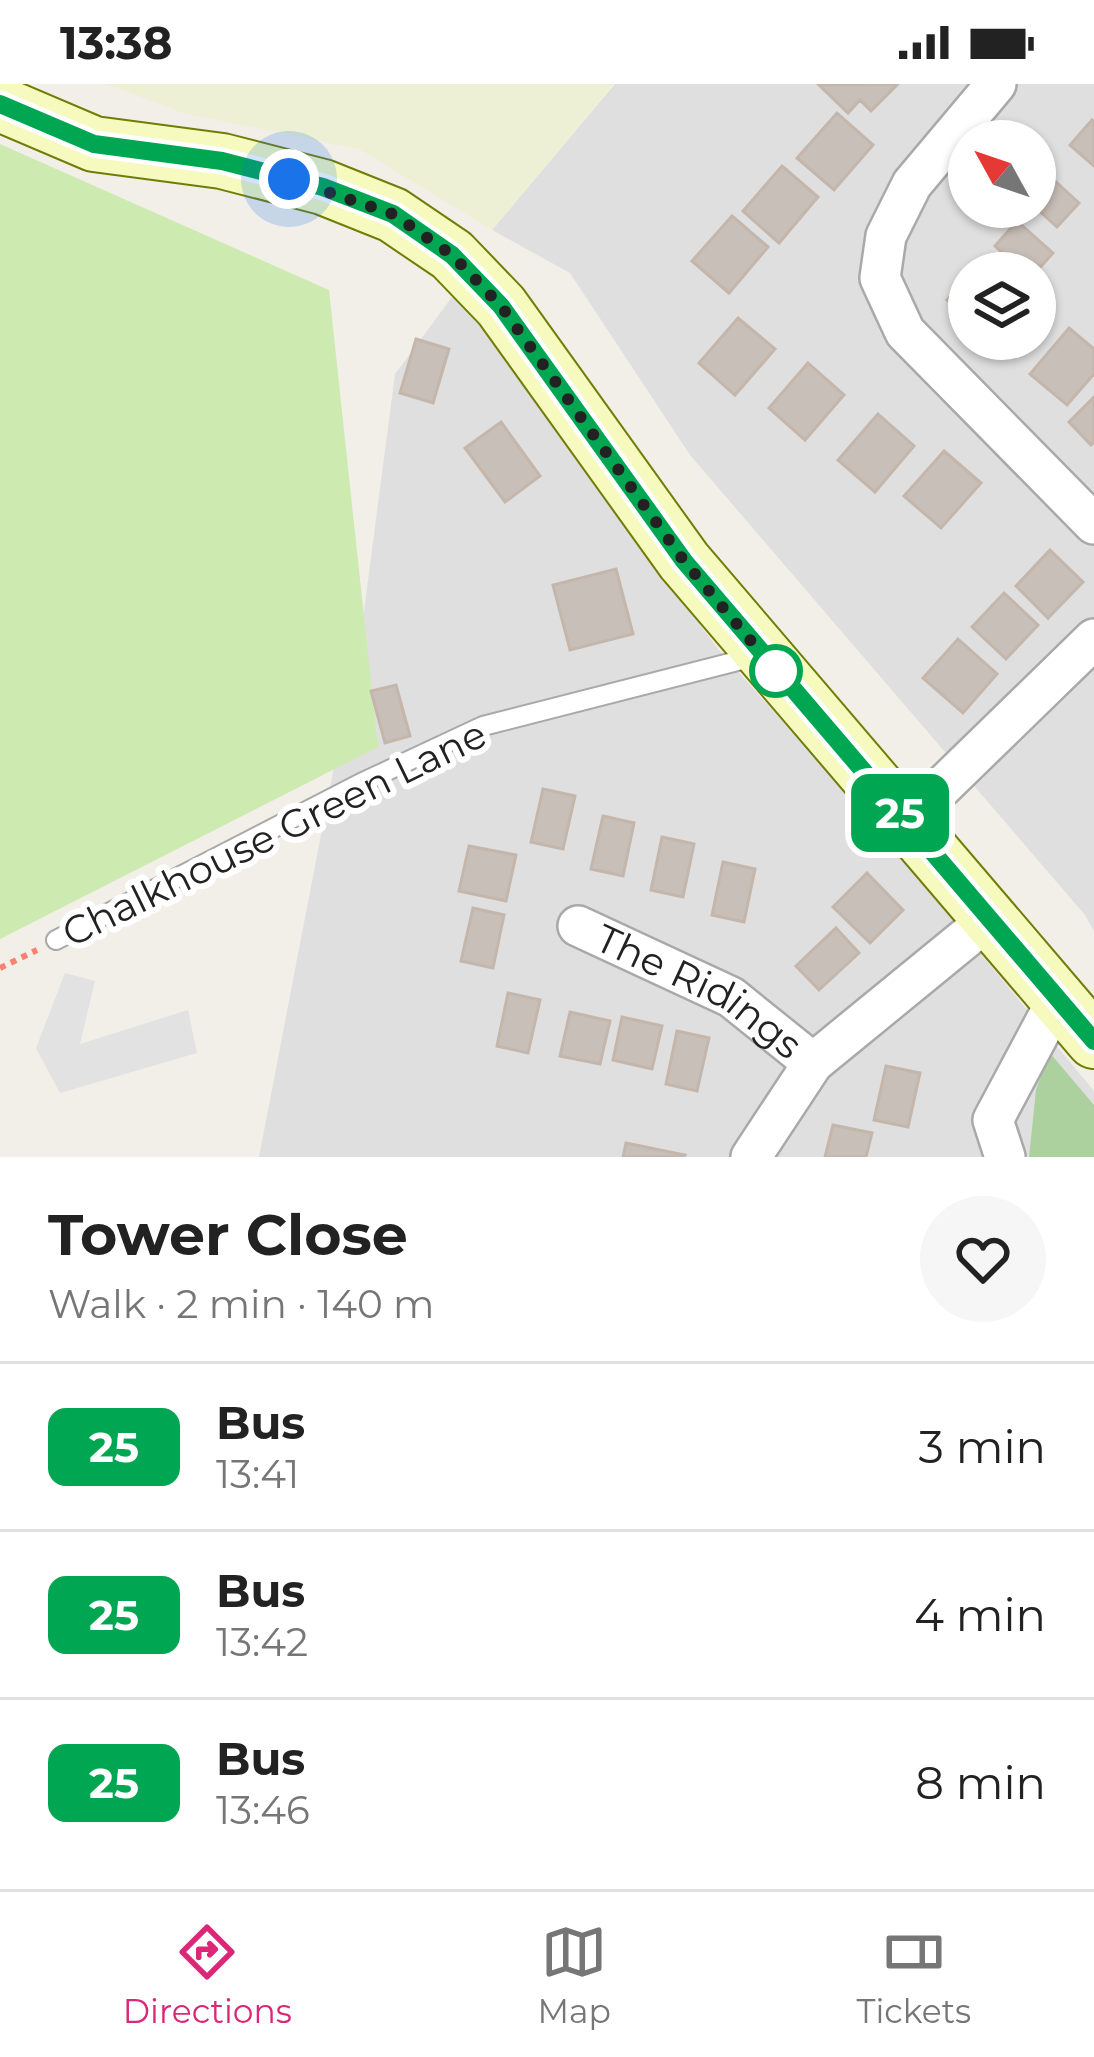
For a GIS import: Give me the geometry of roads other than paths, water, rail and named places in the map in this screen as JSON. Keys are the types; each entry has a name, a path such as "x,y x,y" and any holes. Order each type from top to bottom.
{"main road":[{"path":"0,104 94,144 222,161 323,187 393,214 452,255 501,306 684,561 1094,1041"}],"street":[{"path":"996,84 912,184 886,236 880,278 905,332 1094,524"},
{"path":"907,821 1094,639"},
{"name":"The Ridings","path":"751,1157 813,1064 989,919"},
{"name":"The Ridings","path":"578,926 731,997 813,1064"},
{"path":"1005,1157 993,1120 1058,1000"}],"lane":[{"name":"Chalkhouse Green Lane","path":"56,940 483,726 762,655"}]}
